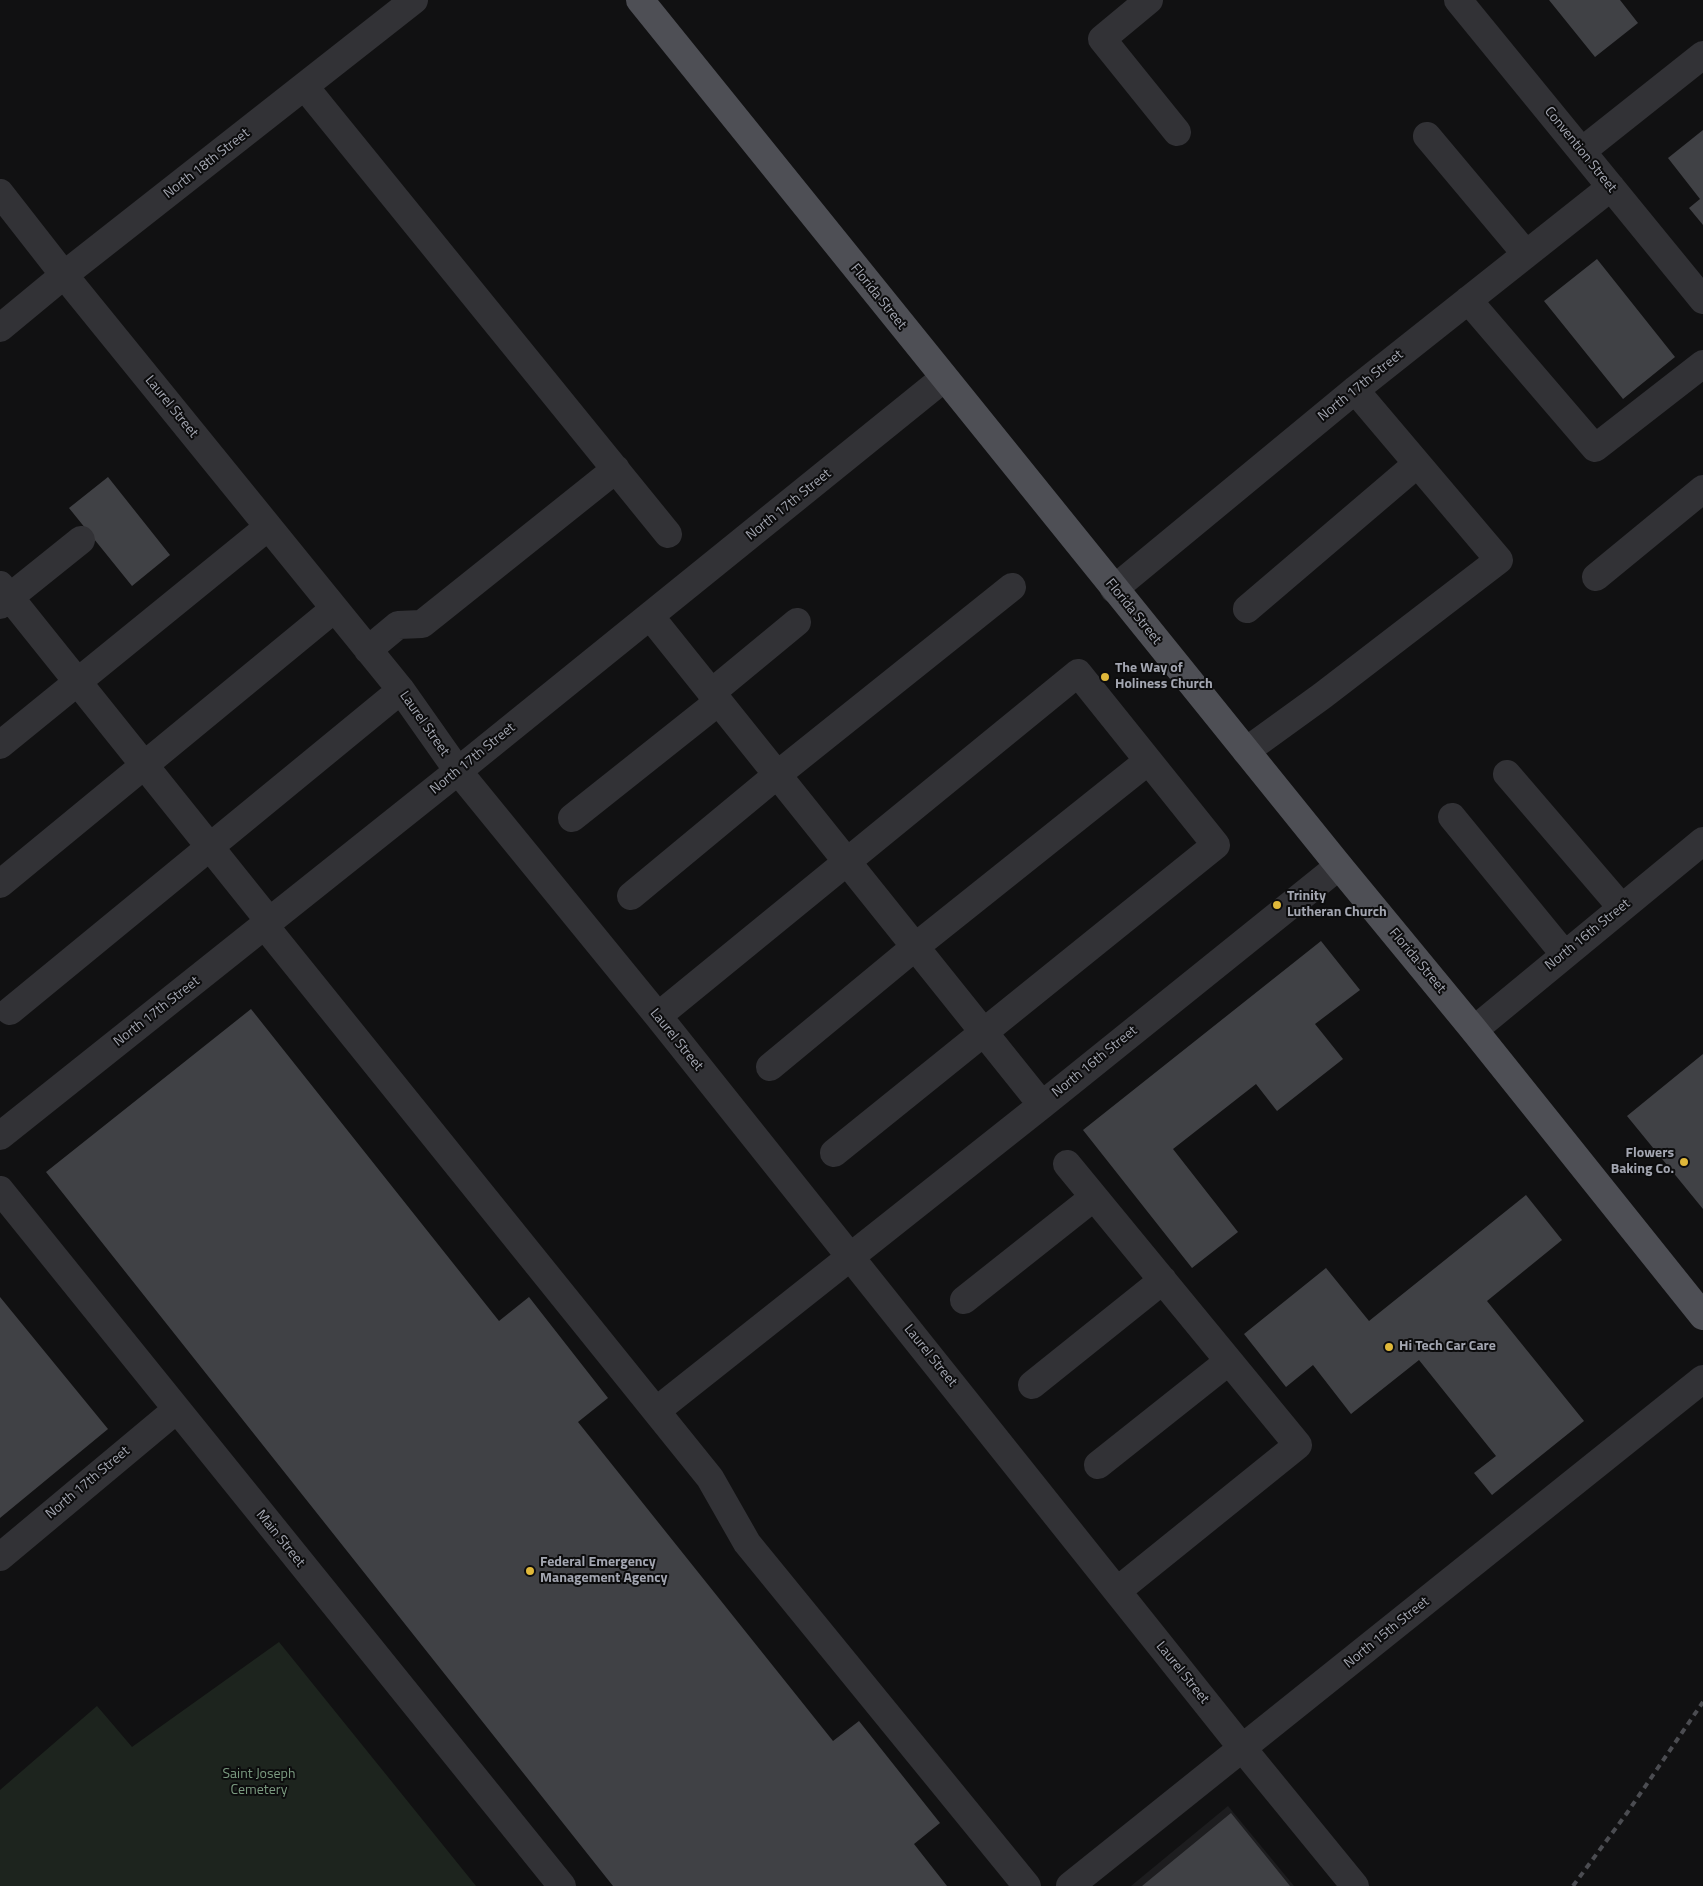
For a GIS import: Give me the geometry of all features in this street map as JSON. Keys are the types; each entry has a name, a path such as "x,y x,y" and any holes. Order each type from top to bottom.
{"main road":[{"name":"Florida Street","path":"640,0 1114,589 1474,1030 1703,1316"}],"street":[{"name":"North 18th Street","path":"0,328 64,275 414,0"},
{"path":"1150,0 1102,39 1178,132"},
{"name":"Convention Street","path":"1458,0 1703,300"},
{"path":"1582,151 1703,55"},
{"path":"305,87 668,534"},
{"path":"1427,136 1526,254"},
{"name":"North 17th Street","path":"1114,589 1355,390 1611,187"},
{"name":"Laurel Street","path":"0,193 64,275 401,690 458,771 658,1016 1243,1749 1355,1886"},
{"path":"1468,300 1595,448 1703,364"},
{"name":"North 17th Street","path":"0,1136 458,771 944,378"},
{"path":"1246,751 1322,696 1499,560 1355,390"},
{"path":"1247,609 1417,464"},
{"path":"368,650 398,625 422,624 616,469"},
{"path":"1596,576 1703,489"},
{"path":"0,745 268,527"},
{"path":"81,540 3,596 77,682 145,766 209,846 267,924 710,1478 747,1543 1027,1886"},
{"path":"631,896 777,775 1012,587"},
{"path":"0,884 334,609"},
{"path":"650,616 1042,1105"},
{"path":"572,818 715,697 797,622"},
{"path":"658,1016 1078,673 1216,845 834,1153"},
{"path":"10,1011 401,690"},
{"path":"770,1066 915,947 1148,761"},
{"path":"1507,774 1622,908"},
{"path":"1452,816 1565,955"},
{"name":"North 16th Street","path":"1474,1030 1703,841"},
{"name":"North 16th Street","path":"656,1411 1042,1105 1339,866"},
{"path":"1067,1164 1298,1445 1117,1591"},
{"name":"Main Street","path":"0,1190 562,1886"},
{"path":"964,1300 1094,1197"},
{"path":"1032,1385 1163,1280"},
{"path":"1098,1465 1229,1360"},
{"name":"North 15th Street","path":"1070,1886 1703,1379"},
{"name":"North 17th Street","path":"0,1557 176,1410"}],"shaded area":[{"path":"1228,1806 1294,1886 1131,1886"}],"green space":[{"name":"Saint Joseph Cemetery","path":"279,1642 476,1886 0,1886 0,1790 97,1706 132,1747"}],"building":[{"path":"1549,0 1620,0 1638,23 1595,57"},
{"path":"1703,130 1703,225 1689,208 1700,199 1668,158"},
{"path":"1597,259 1675,357 1623,399 1544,301"},
{"path":"108,477 170,555 132,586 69,508"},
{"path":"1321,941 1360,990 1315,1024 1343,1059 1277,1111 1256,1084 1173,1149 1238,1232 1192,1268 1083,1130"},
{"name":"Federal Emergency Management Agency","path":"251,1009 499,1321 529,1297 608,1398 578,1422 833,1741 859,1721 940,1823 914,1844 947,1886 613,1886 46,1172"},
{"name":"Flowers Baking Co.","path":"1703,1054 1703,1209 1627,1116"},
{"name":"Hi Tech Car Care","path":"1526,1195 1562,1240 1487,1301 1584,1421 1492,1495 1474,1473 1496,1456 1419,1360 1351,1414 1313,1365 1286,1387 1244,1334 1326,1268 1369,1321"},
{"path":"0,1297 108,1429 0,1518"},
{"path":"1231,1813 1290,1886 1142,1886"}],"railway":[{"path":"1573,1886 1627,1813 1703,1702"}],"place":[{"name":"The Way of Holiness Church","path":"1105,677"},
{"name":"Trinity Lutheran Church","path":"1277,905"},
{"name":"Flowers Baking Co.","path":"1684,1162"},
{"name":"Hi Tech Car Care","path":"1389,1347"},
{"name":"Federal Emergency Management Agency","path":"530,1571"}]}
